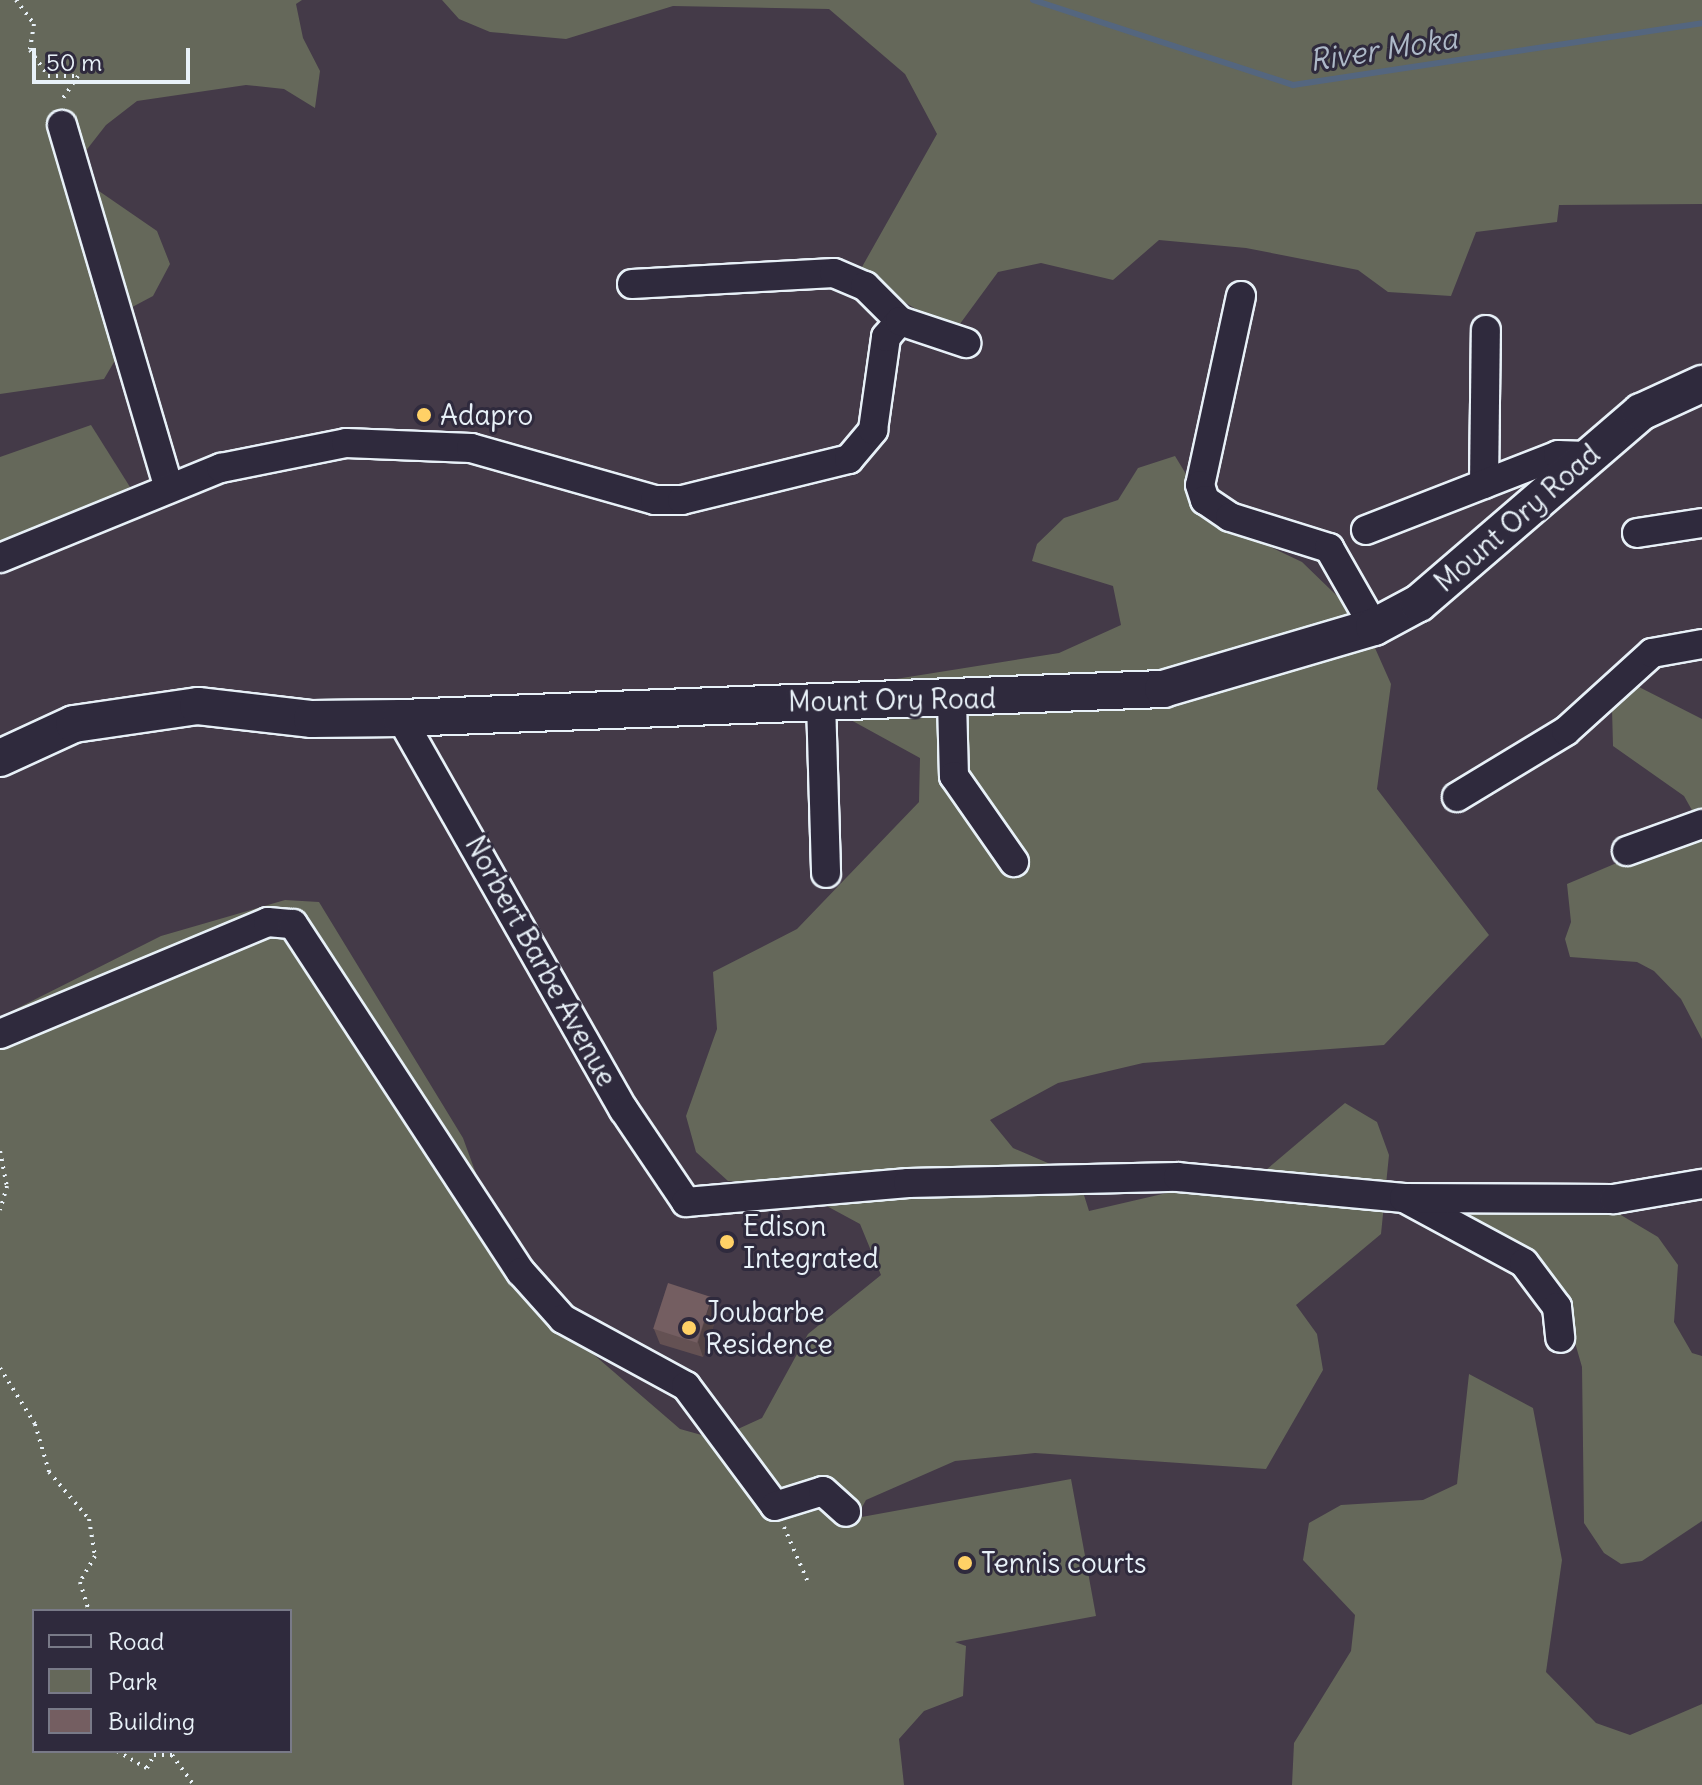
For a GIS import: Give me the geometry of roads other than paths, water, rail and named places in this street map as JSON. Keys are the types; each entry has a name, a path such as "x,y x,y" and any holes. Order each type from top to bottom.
{"main road":[{"name":"Mount Ory Road","path":"0,758 74,724 139,710 198,706 312,719 401,718 821,702 952,701 1163,689 1374,627 1419,603 1586,456 1641,412 1702,384"}],"street":[{"path":"62,125 169,488"},
{"path":"632,284 834,273 865,286 900,321 966,343"},
{"path":"1241,296 1200,485 1205,500 1230,517 1329,548 1374,627"},
{"path":"0,558 221,468 346,443 408,442 471,448 655,500 682,500 849,459 873,430 886,337 900,321"},
{"path":"1484,484 1486,330"},
{"path":"1366,530 1558,455 1586,456"},
{"path":"1637,533 1702,523"},
{"path":"1457,797 1566,731 1652,653 1702,644"},
{"path":"952,701 954,776 1014,862"},
{"path":"821,702 826,873"},
{"name":"Norbert Barbe Avenue","path":"401,718 624,1110 686,1202 908,1183 1178,1177 1404,1198"},
{"path":"1627,851 1702,824"},
{"path":"0,1034 268,922 293,924 521,1272 563,1319 686,1386 775,1506 823,1491 846,1512"},
{"path":"1404,1198 1614,1199 1702,1184"},
{"path":"1404,1198 1524,1263 1557,1307 1560,1338"}],"waterway":[{"name":"River Moka","path":"1033,0 1293,85 1702,23"}],"place":[{"name":"Adapro","path":"424,415"},
{"name":"Edison Integrated","path":"727,1242"},
{"name":"Joubarbe Residence","path":"689,1328"},
{"name":"Tennis courts","path":"965,1563"}]}
